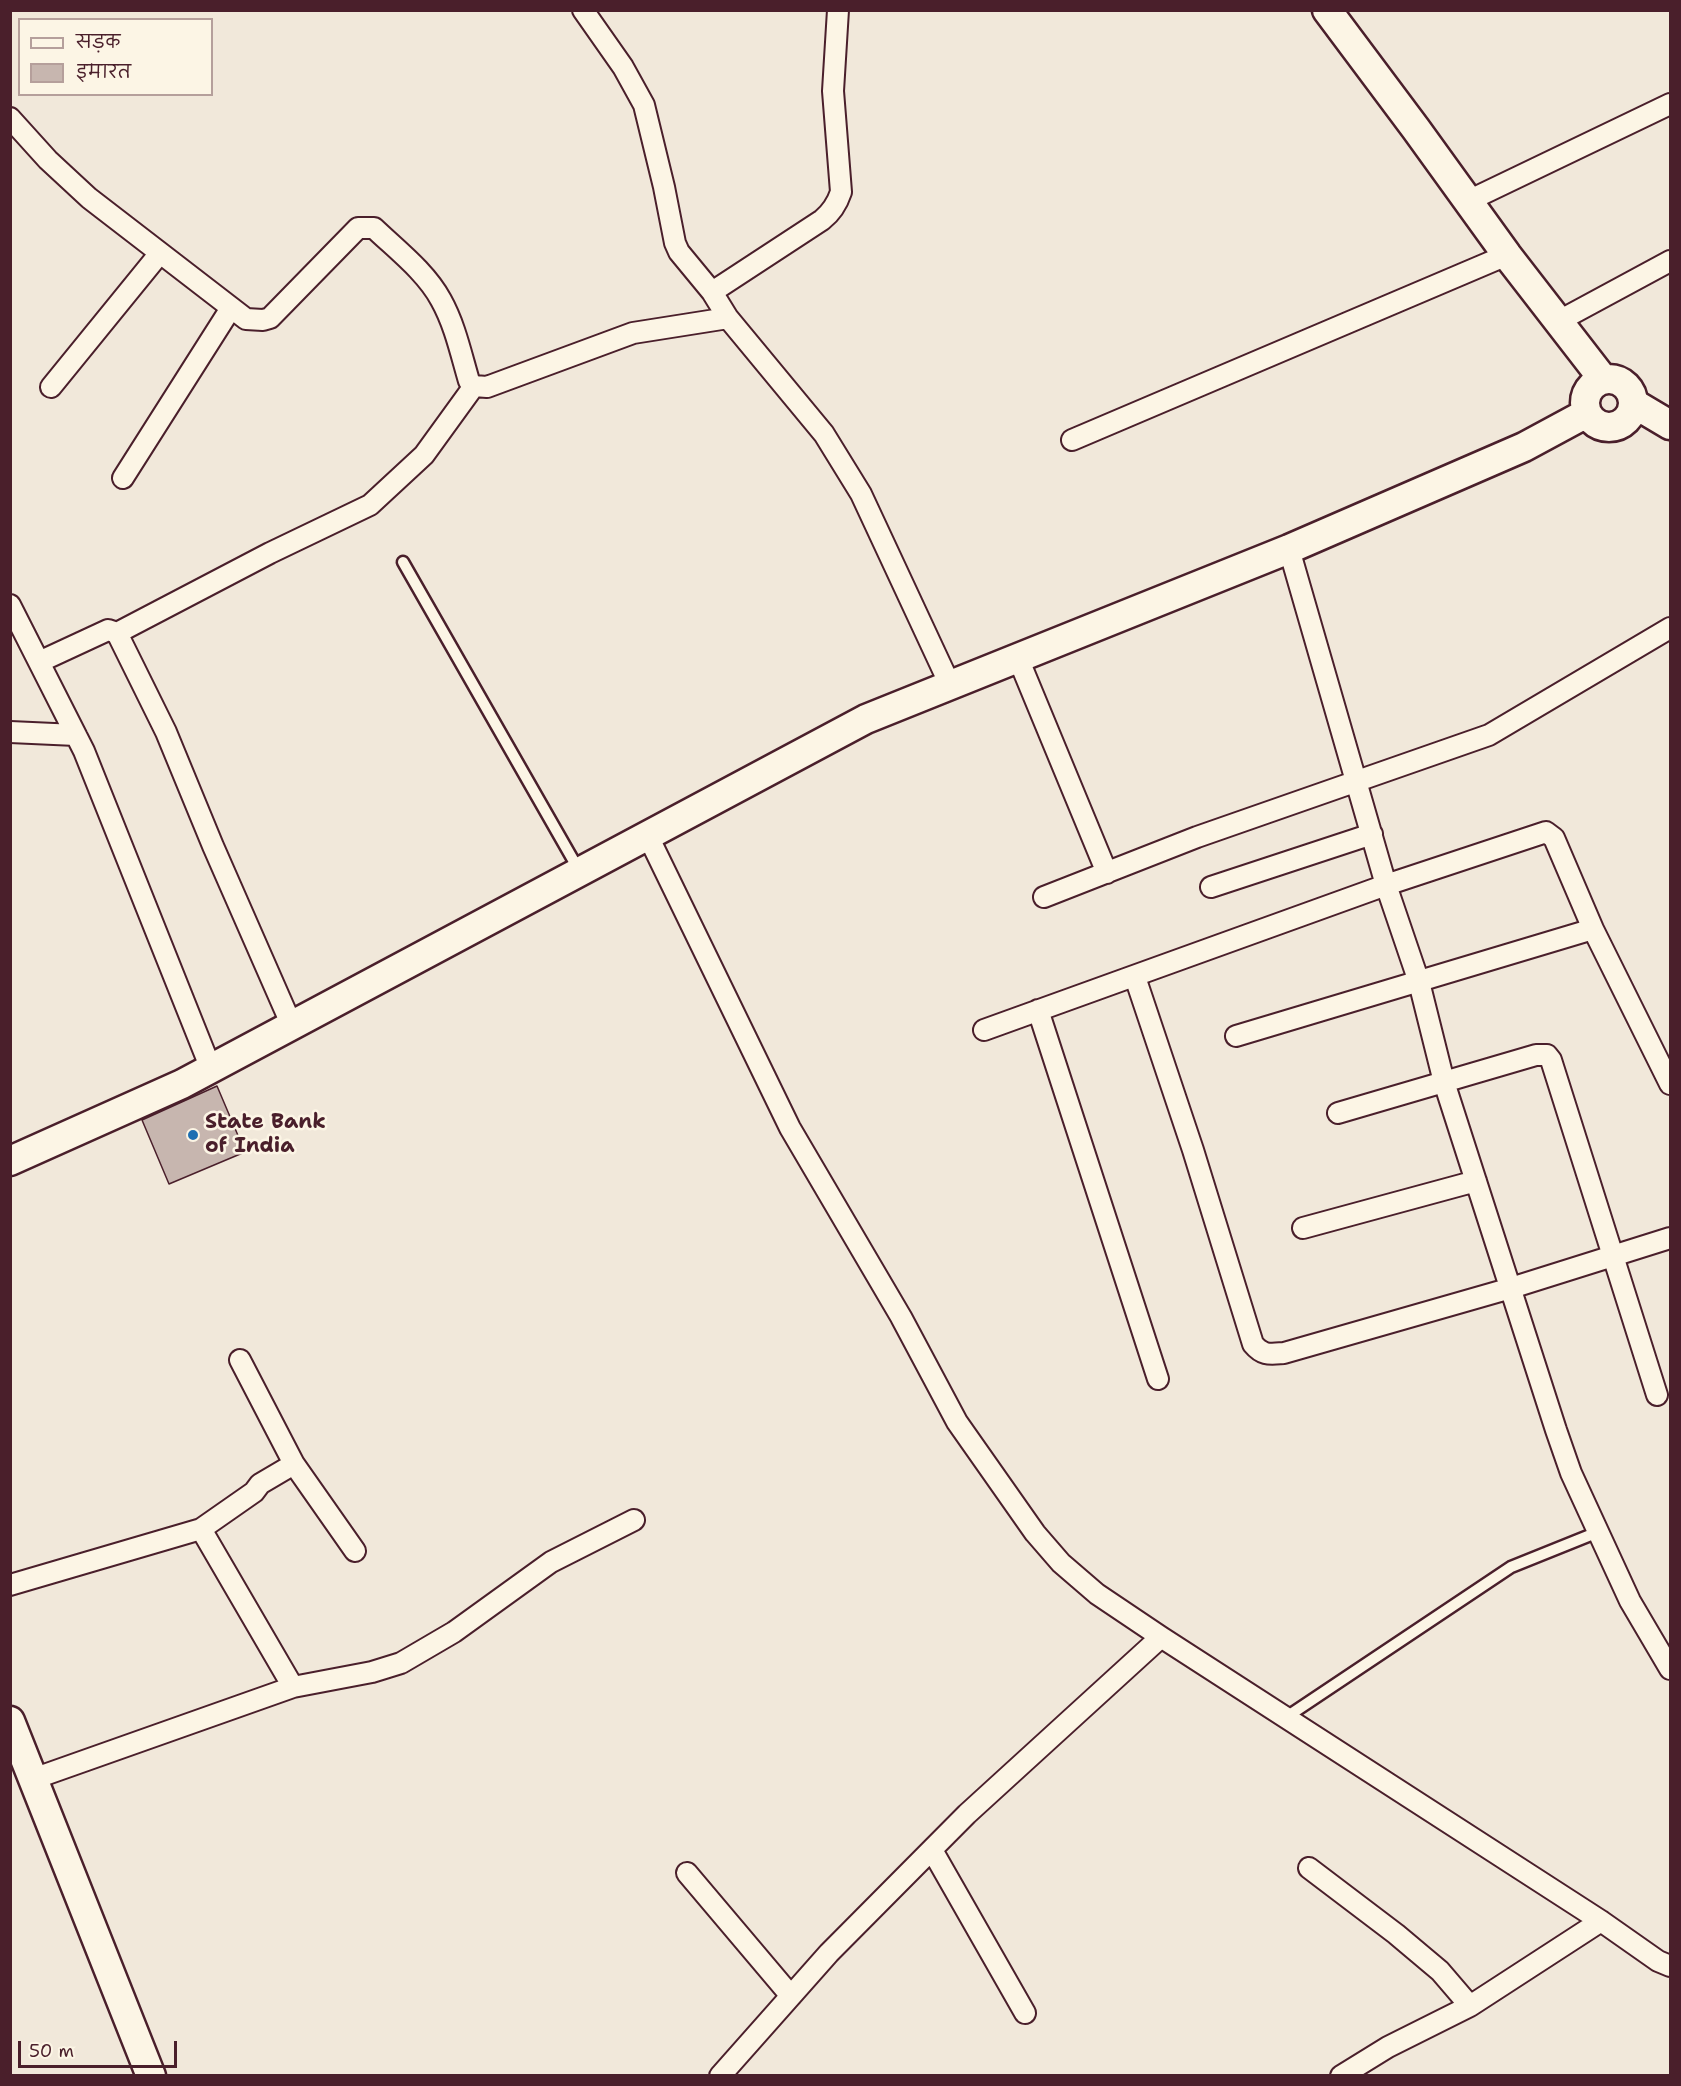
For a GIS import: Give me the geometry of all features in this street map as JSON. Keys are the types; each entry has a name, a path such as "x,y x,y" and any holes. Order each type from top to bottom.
{"street":[{"path":"583,10 623,67 644,105 675,243 679,252 712,292 728,318 824,434 861,494 950,685"},
{"path":"712,292 822,220 832,212 842,192 833,91 838,10"},
{"path":"1327,10 1557,322 1603,379"},
{"path":"1468,201 1671,104"},
{"path":"10,118 48,160 88,198 246,319 270,318 358,228 374,228 429,282 441,299 469,381 474,386 487,387 633,333 728,318"},
{"path":"51,387 160,253"},
{"path":"1072,440 1507,255"},
{"path":"1557,322 1671,261"},
{"path":"123,477 231,308"},
{"path":"1603,379 1612,379 1627,387 1633,403 1628,418 1614,426 1599,424 1587,413 1585,399 1587,392 1591,386 1603,379"},
{"path":"117,633 370,505 424,454 474,386"},
{"path":"1633,403 1671,425"},
{"path":"10,1161 182,1084 866,719 1288,549 1524,447 1587,413"},
{"path":"1288,549 1386,885 1419,982 1444,1082 1571,1473 1630,1601 1671,1669"},
{"path":"10,605 76,735 211,1069"},
{"path":"1044,897 1197,837 1489,735 1671,628"},
{"path":"39,662 108,630 117,633 166,732 292,1026"},
{"path":"1018,658 1107,873"},
{"path":"10,732 76,735"},
{"path":"984,1030 1386,885 1546,832 1554,838 1593,929 1671,1084"},
{"path":"1211,887 1372,834"},
{"path":"648,837 790,1128 901,1317 957,1422 1035,1533 1060,1563 1097,1594 1161,1637 1601,1921 1658,1961 1671,1966"},
{"path":"1236,1036 1593,929"},
{"path":"1135,977 1193,1150 1253,1344 1259,1352 1284,1353 1511,1288 1671,1238"},
{"path":"1038,1010 1158,1379"},
{"path":"1338,1113 1536,1055 1547,1055 1551,1060 1658,1395"},
{"path":"1303,1228 1476,1181"},
{"path":"240,1360 294,1464 355,1551"},
{"path":"10,1585 201,1529 254,1492 260,1484 294,1464"},
{"path":"33,1779 293,1687 372,1672 401,1663 454,1632 551,1562 634,1520"},
{"path":"201,1529 293,1687"},
{"path":"720,2076 829,1953 967,1814 1161,1637"},
{"path":"10,1721 151,2076"},
{"path":"932,1850 1025,2013"},
{"path":"1309,1868 1405,1941 1440,1971 1470,2006"},
{"path":"687,1873 791,1996"},
{"path":"1341,2076 1388,2047 1470,2006 1601,1921"}],"lane":[{"path":"403,562 580,873"},
{"path":"1285,1718 1510,1567 1598,1532"}],"building":[{"name":"State Bank of India","path":"217,1086 245,1152 169,1184 142,1120"}],"place":[{"name":"State Bank of India","path":"193,1135"}]}
